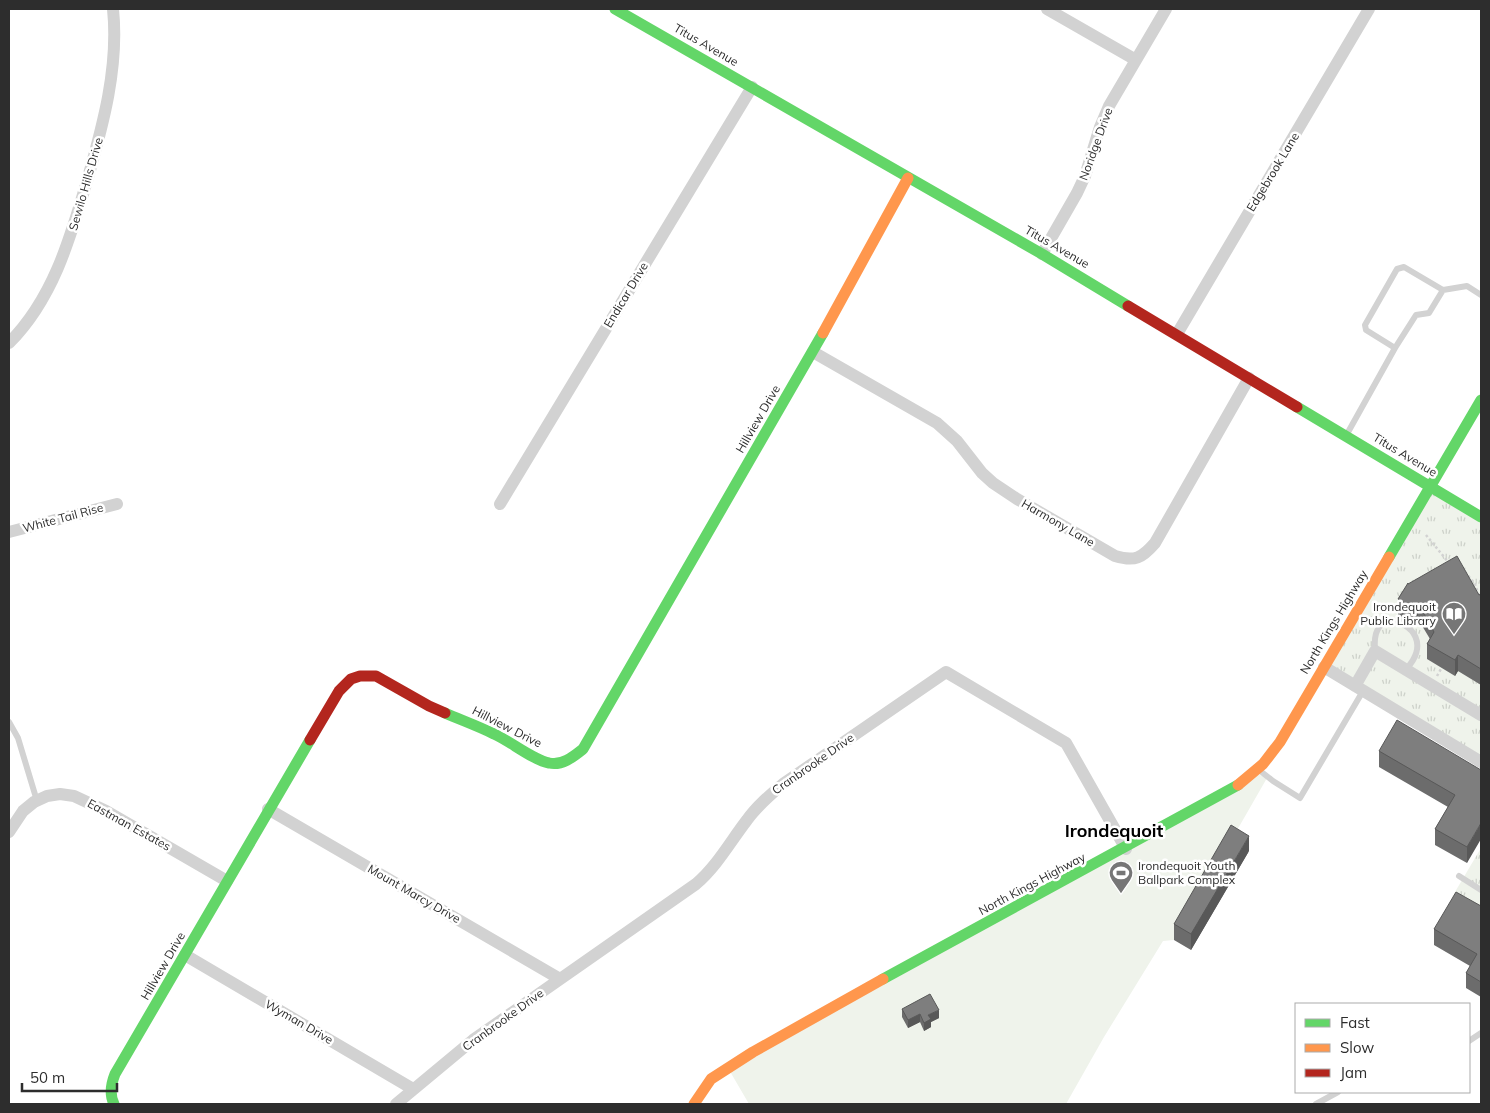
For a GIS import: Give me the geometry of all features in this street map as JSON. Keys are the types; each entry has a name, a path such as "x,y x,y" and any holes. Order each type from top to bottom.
{"street":[{"name":"Sewilo Hills Drive","path":"9,343 31,316 48,289 72,234 104,118 114,44 113,9"},
{"name":"Titus Avenue","path":"615,9 1042,254 1481,517"},
{"path":"1048,9 1136,60"},
{"name":"Noridge Drive","path":"1042,254 1077,193 1109,106 1166,9"},
{"name":"Edgebrook Lane","path":"1177,334 1369,9"},
{"name":"Endicar Drive","path":"500,504 752,87"},
{"name":"Hillview Drive","path":"114,1104 110,1087 115,1074 268,809 339,691 350,679 367,674 376,676 429,706 495,734 549,763 560,763 572,758 583,749 813,352 908,178"},
{"name":"Harmony Lane","path":"813,352 937,424 956,441 982,473 1017,499 1115,556 1125,559 1136,559 1146,554 1155,543 1249,378"},
{"name":"North Kings Highway","path":"694,1104 711,1079 753,1052 923,957 1126,849 1232,790 1258,770 1268,760 1280,742 1481,400"},
{"name":"White Tail Rise","path":"9,532 118,504"},
{"path":"1359,688 1375,650 1481,715"},
{"path":"1324,667 1481,762"},
{"name":"Cranbrooke Drive","path":"396,1104 473,1040 696,884 716,864 763,801 783,784 946,672 1066,743 1126,849"},
{"name":"Eastman Estates","path":"9,832 24,811 37,801 47,796 60,794 74,796 89,802 227,881"},
{"name":"Mount Marcy Drive","path":"268,809 560,979"},
{"name":"Wyman Drive","path":"185,955 413,1090"}],"lane":[{"path":"1394,348 1366,330 1366,325 1397,268 1404,267 1443,290 1467,286 1481,295"},
{"path":"1346,436 1394,348 1416,315 1429,312 1443,290"},
{"path":"1375,650 1374,639 1378,627 1386,620 1395,620 1413,631 1418,642 1418,652 1406,670"},
{"path":"1258,770 1300,798 1359,688"},
{"path":"9,722 18,738 37,801"},
{"path":"1459,876 1481,888"},
{"path":"1470,1040 1481,1033"},
{"path":"1316,1104 1336,1093"}],"path":[{"path":"1426,535 1448,563 1468,574 1478,590 1480,601"}],"green space":[{"path":"1430,486 1481,517 1481,763 1323,669"},
{"name":"Irondequoit Youth Ballpark Complex","path":"1255,773 1267,778 1174,940 1163,941 1104,1037 1066,1104 749,1104 728,1068"},
{"path":"1481,848 1481,915 1452,897"}],"building":[{"name":"Irondequoit Public Library","path":"1457,556 1479,595 1481,594 1481,669 1458,655 1455,660 1427,644 1434,632 1418,603 1412,607 1398,599 1408,583"},
{"path":"1397,720 1481,770 1481,823 1467,847 1435,829 1455,795 1379,751"},
{"path":"1231,825 1249,836 1191,934 1174,924"},
{"path":"1456,892 1481,906 1481,982 1466,973 1477,954 1434,929"},
{"path":"930,994 939,1010 928,1015 931,1019 924,1023 920,1014 908,1020 902,1009"}],"traffic: fast":[{"path":"615,9 1042,254 1128,306"},
{"path":"445,713 488,731 536,758 549,763 563,762 583,749 823,333"},
{"path":"1389,557 1481,400"},
{"path":"1297,407 1481,517"},
{"path":"114,1104 111,1089 115,1074 310,740"},
{"path":"883,979 1238,785"}],"traffic: slow":[{"path":"823,333 908,178"},
{"path":"1238,785 1263,764 1280,742 1389,557"},
{"path":"694,1104 711,1079 753,1052 883,979"}],"traffic: jam":[{"path":"1128,306 1297,407"},
{"path":"310,740 339,691 351,679 360,676 376,676 445,713"}],"place":[{"name":"Irondequoit Public Library","path":"1454,635"},
{"name":"Irondequoit Youth Ballpark Complex","path":"1121,894"}],"district":[{"name":"Irondequoit","path":"1114,831"}]}
